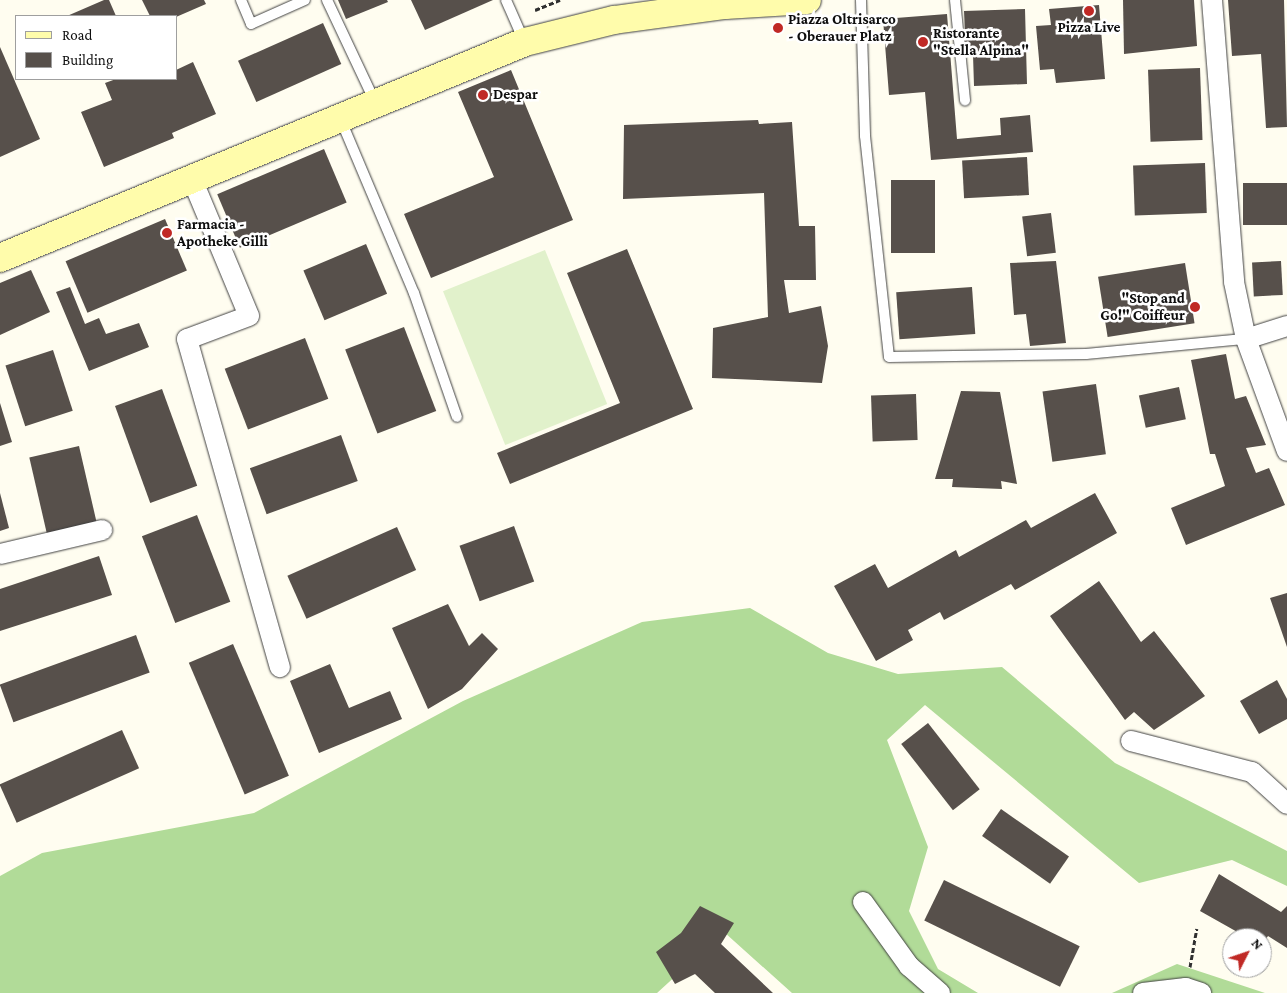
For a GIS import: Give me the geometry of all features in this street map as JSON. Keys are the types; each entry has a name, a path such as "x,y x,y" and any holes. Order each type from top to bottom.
{"street":[{"path":"0,258 525,42 614,20 764,1 807,0"},
{"path":"1212,0 1234,282 1246,339 1287,451"},
{"path":"192,180 249,316 187,339 280,667"},
{"path":"1246,339 1287,326"},
{"path":"0,554 102,530"},
{"path":"1131,741 1252,772 1287,804"},
{"path":"862,902 909,966 940,993"},
{"path":"1143,993 1194,990"}],"lane":[{"path":"240,0 251,24 305,0"},
{"path":"326,0 375,103"},
{"path":"506,0 525,42"},
{"path":"861,0 865,136 889,357 1086,354 1246,339"},
{"path":"954,0 965,101"},
{"path":"339,118 414,293 457,417"}],"path":[{"path":"1194,990 1197,929"}],"green space":[{"path":"545,250 607,404 505,445 443,291"},
{"path":"750,608 828,653 898,674 1002,667 1115,763 1287,851 1287,886 1232,860 1139,883 925,705 887,740 928,847 909,911 938,969 978,993 792,993 724,932 657,993 0,993 0,876 42,853 254,813 463,701 642,622"},
{"path":"1177,964 1265,993 1112,993"}],"building":[{"path":"104,0 109,0 116,15 69,15"},
{"path":"142,0 204,0 206,4 178,16 150,15"},
{"path":"338,0 387,0 388,2 346,19"},
{"path":"411,0 493,0 425,30"},
{"path":"1123,0 1194,0 1197,46 1124,54"},
{"path":"1228,0 1284,0 1287,127 1266,128 1261,54 1232,56"},
{"path":"1099,5 1105,79 1056,83 1054,69 1040,70 1036,26 1051,25 1049,9"},
{"path":"1025,9 1027,84 974,86 973,55 966,56 964,11"},
{"path":"947,14 957,139 1001,135 1000,118 1030,115 1033,152 931,160 925,92 889,95 883,19"},
{"path":"323,23 341,64 256,102 238,61"},
{"path":"0,47 40,139 0,157"},
{"path":"193,62 216,114 172,133 174,138 104,167 81,112 112,100 105,83 113,80 178,80 178,69"},
{"path":"1200,68 1203,140 1151,142 1148,70"},
{"path":"511,70 573,220 431,278 404,214 494,177 458,92"},
{"path":"758,120 759,124 792,122 799,226 815,226 816,280 784,280 789,313 821,306 828,346 822,383 712,378 713,328 768,317 764,193 623,199 624,125"},
{"path":"324,149 347,202 240,248 217,194"},
{"path":"1027,157 1029,195 964,198 962,160"},
{"path":"1205,163 1207,213 1135,215 1133,166"},
{"path":"891,180 935,180 935,253 891,253"},
{"path":"1243,183 1287,183 1287,225 1243,225"},
{"path":"1051,213 1056,253 1027,256 1022,217"},
{"path":"165,219 187,271 87,313 66,261"},
{"path":"366,244 387,294 325,320 303,271"},
{"path":"627,249 693,409 510,484 497,453 620,403 567,273"},
{"path":"1056,261 1066,343 1030,346 1026,314 1014,315 1010,263"},
{"path":"1281,261 1283,295 1254,296 1252,263"},
{"path":"1185,263 1195,323 1108,337 1098,277"},
{"path":"31,270 50,312 0,335 0,283"},
{"path":"70,287 85,324 99,318 106,334 139,323 149,347 89,371 56,292"},
{"path":"972,287 975,334 899,339 896,292"},
{"path":"404,327 436,411 377,434 345,350"},
{"path":"305,338 328,399 248,430 225,369"},
{"path":"53,350 73,411 25,426 5,365"},
{"path":"1226,354 1235,399 1246,396 1266,445 1246,448 1256,473 1269,468 1285,505 1186,545 1171,508 1225,486 1215,454 1210,454 1191,360"},
{"path":"1096,384 1106,454 1052,462 1043,392"},
{"path":"1179,387 1186,419 1146,428 1139,396"},
{"path":"162,389 197,486 150,503 115,406"},
{"path":"961,391 1000,392 1017,484 1001,481 1002,489 952,487 953,479 935,479"},
{"path":"916,394 918,440 873,442 871,396"},
{"path":"0,403 12,442 0,446"},
{"path":"341,435 358,481 267,514 250,468"},
{"path":"79,446 97,525 48,536 29,457"},
{"path":"0,493 9,528 0,531"},
{"path":"1095,493 1117,533 1015,590 1011,584 944,620 940,612 908,630 913,640 876,661 834,586 875,564 888,588 956,550 959,557 1026,520 1031,528"},
{"path":"197,515 230,602 175,623 142,536"},
{"path":"514,526 534,581 480,601 459,546"},
{"path":"397,527 416,570 306,619 287,576"},
{"path":"99,556 112,595 0,631 0,589"},
{"path":"1099,581 1141,642 1154,631 1205,696 1154,730 1134,712 1125,720 1050,616"},
{"path":"1287,593 1287,647 1270,598"},
{"path":"448,604 469,646 482,633 498,649 462,689 428,709 392,628"},
{"path":"136,635 150,673 13,722 0,684"},
{"path":"233,644 289,776 245,794 189,663"},
{"path":"330,664 349,708 390,691 402,719 319,753 290,681"},
{"path":"1277,680 1287,699 1287,719 1259,734 1240,701"},
{"path":"928,723 980,789 953,810 901,744"},
{"path":"122,730 139,768 17,823 0,784"},
{"path":"1001,809 1069,857 1050,884 982,836"},
{"path":"1219,874 1281,912 1287,906 1287,948 1272,939 1272,928 1230,928 1200,911"},
{"path":"944,880 1080,946 1060,987 924,920"},
{"path":"700,906 734,923 721,944 773,993 715,993 695,974 675,984 656,952 681,933"}],"place":[{"name":"Pizza Live","path":"1089,11"},
{"name":"Piazza Oltrisarco - Oberauer Platz","path":"778,28"},
{"name":"Ristorante \"Stella Alpina\"","path":"923,42"},
{"name":"Despar","path":"483,95"},
{"name":"Farmacia - Apotheke Gilli","path":"167,233"},
{"name":"\"Stop and Go!\" Coiffeur","path":"1195,307"}]}
